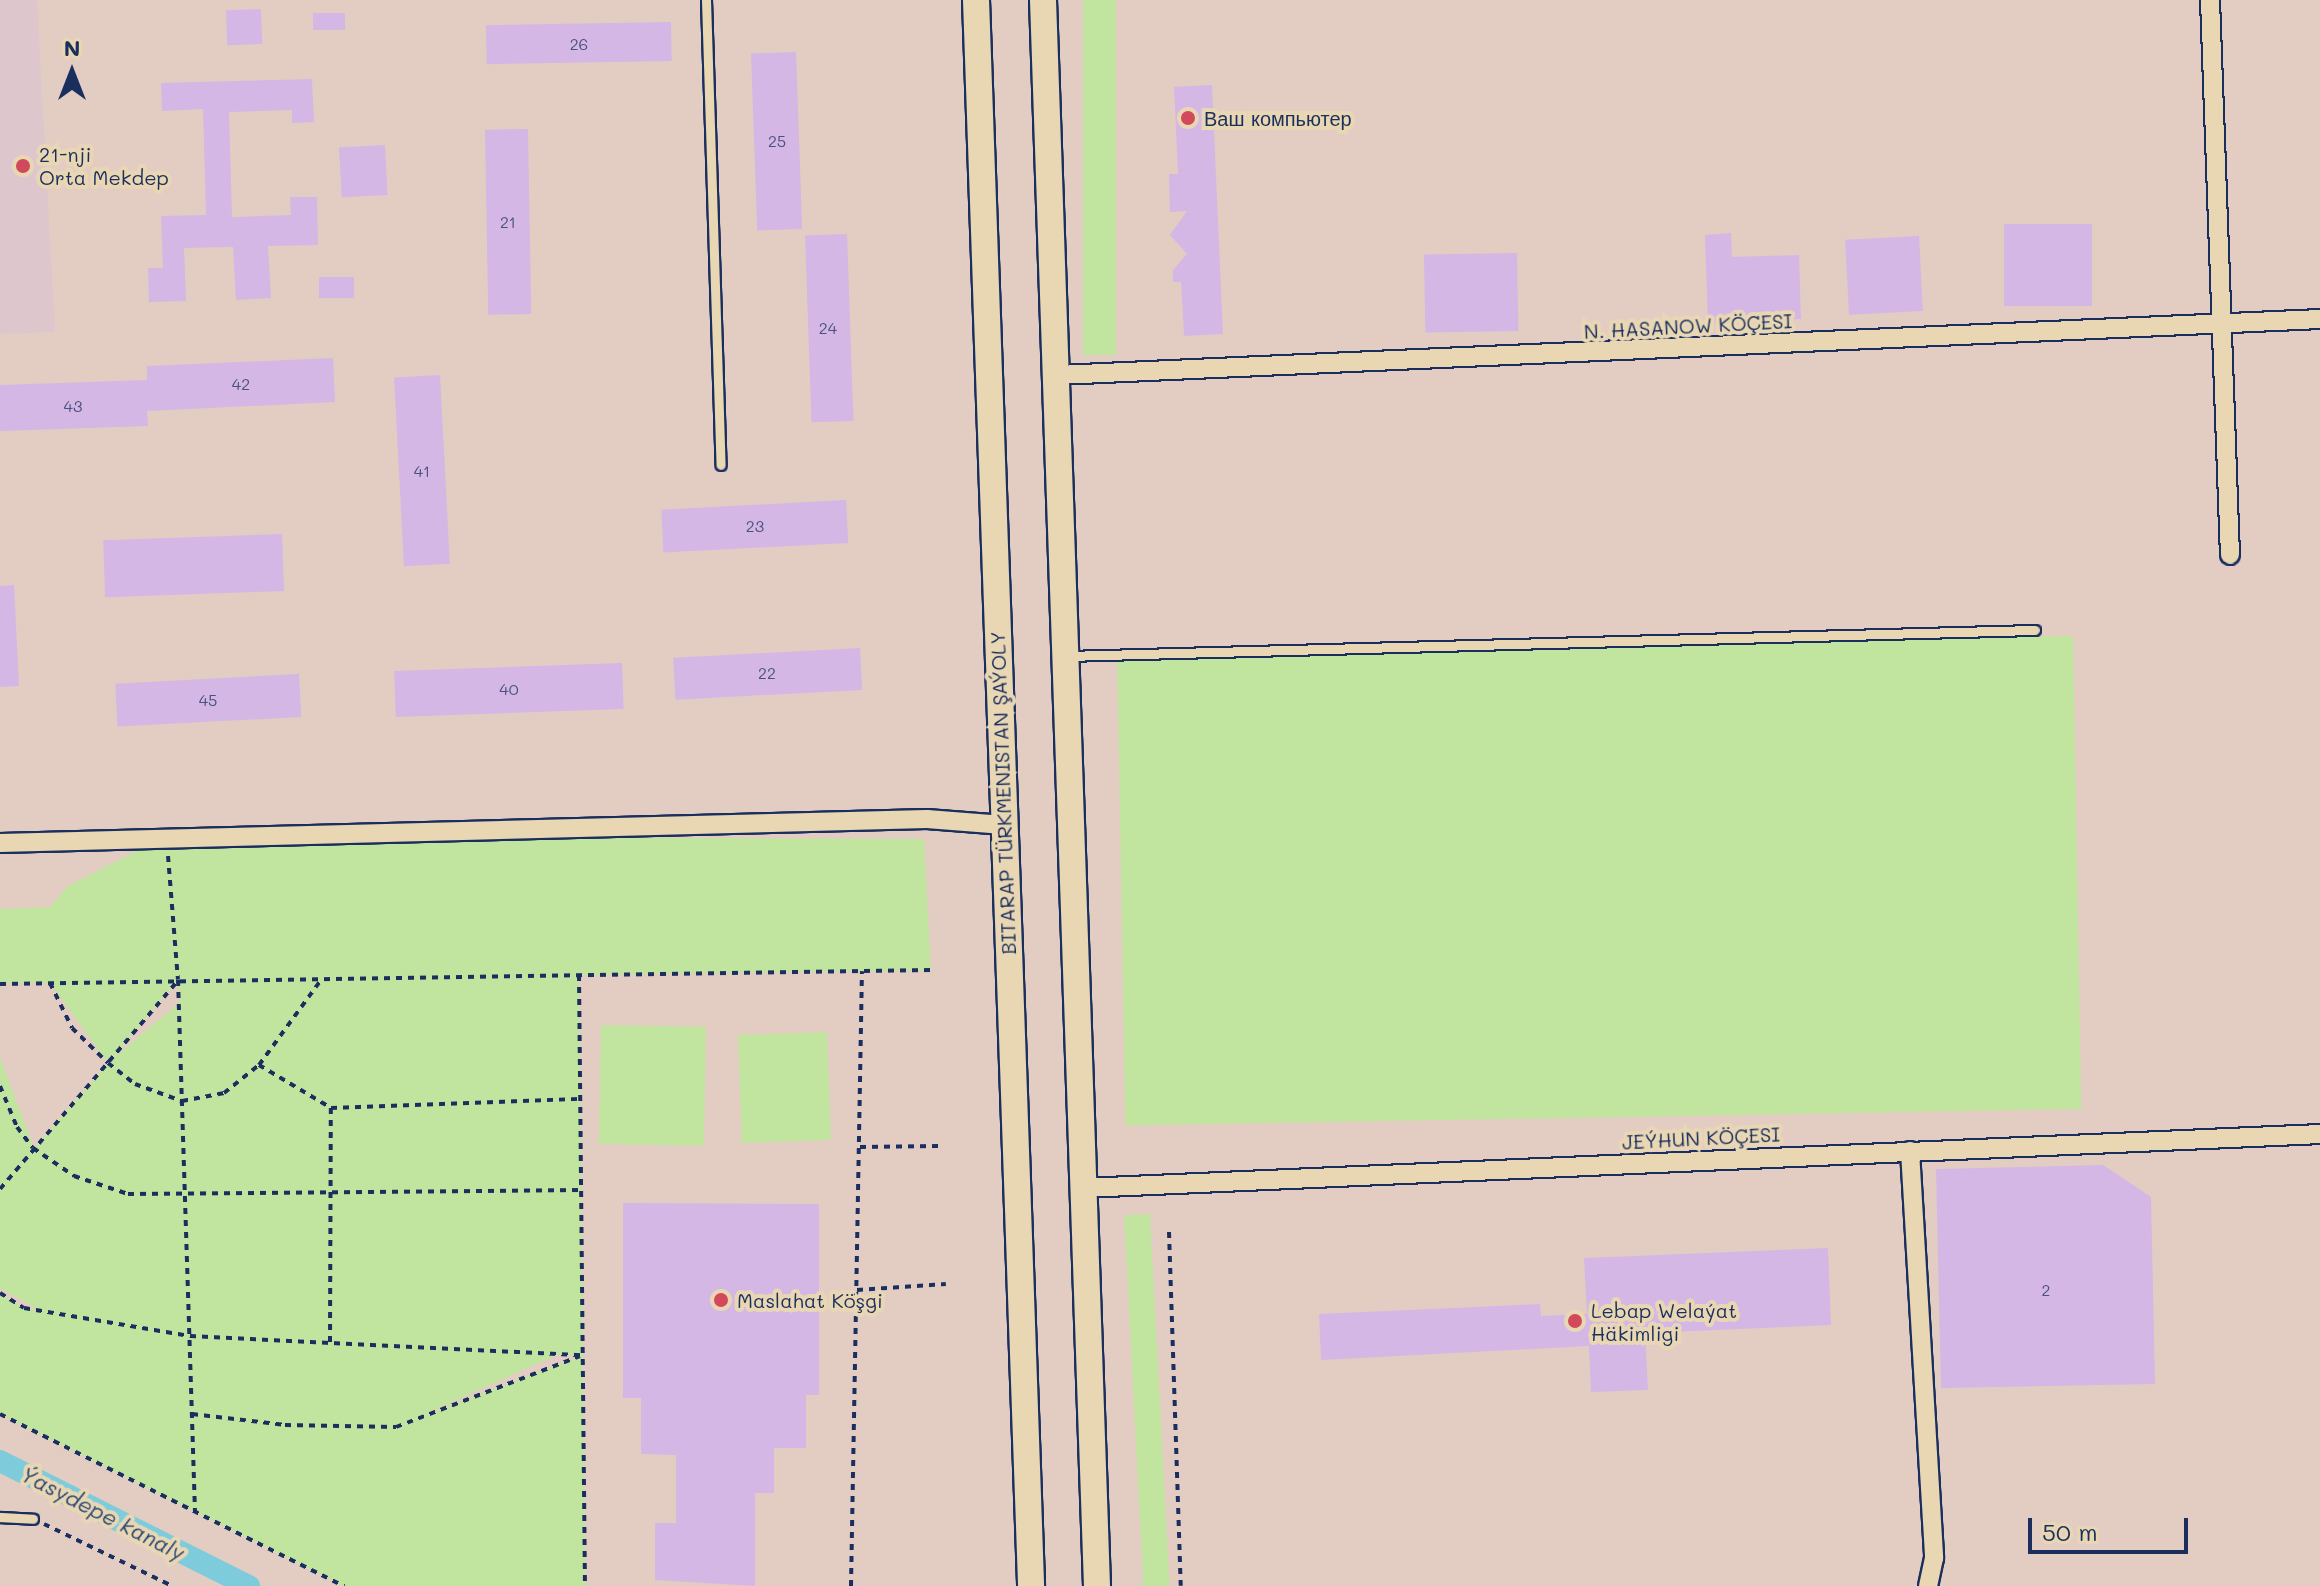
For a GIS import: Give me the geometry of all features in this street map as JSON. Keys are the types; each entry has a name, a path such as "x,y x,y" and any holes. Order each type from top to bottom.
{"main road":[{"name":"BITARAP TÜRKMENISTAN ŞAÝOLY","path":"976,0 1031,1586"},
{"path":"1043,0 1097,1586"}],"street":[{"path":"2210,0 2230,555"},
{"name":"N. HASANOW KÖÇESI","path":"1058,375 2320,319"},
{"path":"0,843 166,836 927,819 1004,825"},
{"name":"JEÝHUN KÖÇESI","path":"1084,1188 2320,1134"},
{"path":"1910,1151 1934,1558 1928,1586"}],"lane":[{"path":"706,0 721,465"},
{"path":"1066,656 2035,630"},
{"path":"0,1517 33,1519"}],"path":[{"path":"166,836 178,980 195,1513"},
{"path":"0,984 931,970"},
{"path":"851,1586 862,971"},
{"path":"579,975 585,1586"},
{"path":"50,983 72,1028 108,1063 135,1084 182,1101 224,1093 259,1065 322,979"},
{"path":"0,1189 178,980"},
{"path":"259,1065 331,1108 580,1099"},
{"path":"0,1086 17,1127 33,1148 74,1176 128,1194 185,1196 581,1190"},
{"path":"330,1343 331,1108"},
{"path":"860,1147 938,1146"},
{"path":"1169,1232 1181,1586"},
{"path":"857,1290 946,1284"},
{"path":"0,1293 24,1308 190,1336 583,1355"},
{"path":"192,1414 285,1425 396,1427 583,1355"},
{"path":"0,1414 344,1586"},
{"path":"33,1519 172,1586"}],"shaded area":[{"name":"21-nji Orta Mekdep","path":"0,0 37,0 55,332 0,334"}],"green space":[{"path":"1083,0 1116,0 1116,355 1083,355"},
{"path":"2073,636 2081,1109 1125,1126 1117,653"},
{"path":"166,836 924,839 931,970 579,975 585,1586 344,1586 0,1414 0,1293 24,1308 39,1310 0,1288 0,1057 34,1148 108,1063 50,983 0,983 0,909 50,907 68,886","holes":["177,981 179,1003 113,1058","559,1354 581,1356 416,1418"]},
{"path":"601,1025 706,1027 704,1146 599,1144"},
{"path":"827,1032 831,1140 742,1143 738,1035"},
{"path":"1150,1214 1169,1585 1143,1586 1124,1215"}],"building":[{"path":"261,9 262,44 227,45 226,10"},
{"path":"313,13 345,13 345,30 313,30"},
{"path":"671,22 672,61 487,64 486,25"},
{"path":"796,52 802,229 757,230 751,54"},
{"path":"312,79 314,122 292,123 292,110 229,112 232,217 291,215 290,197 317,197 318,245 268,246 271,298 236,300 233,247 184,248 186,301 149,302 148,268 163,268 161,216 206,215 203,109 162,111 161,83"},
{"path":"1212,85 1223,334 1184,336 1181,282 1173,282 1173,270 1187,254 1170,235 1187,211 1170,212 1169,174 1178,174 1174,87"},
{"path":"528,129 531,314 488,315 485,130"},
{"path":"385,145 388,195 342,197 339,147"},
{"path":"2004,224 2092,224 2092,306 2004,306"},
{"path":"1731,233 1732,257 1799,255 1801,319 1708,323 1705,235"},
{"path":"847,234 854,421 812,422 805,235"},
{"path":"1919,236 1923,311 1849,315 1845,240"},
{"path":"1517,253 1518,331 1425,333 1424,255"},
{"path":"319,277 354,277 354,298 319,298"},
{"path":"333,358 335,402 147,411 148,426 0,431 0,385 147,380 147,366"},
{"path":"440,375 450,564 404,566 394,377"},
{"path":"846,500 848,543 664,553 661,510"},
{"path":"282,534 284,591 105,597 103,540"},
{"path":"14,585 19,686 0,687 0,586"},
{"path":"860,648 862,690 675,700 673,658"},
{"path":"622,663 624,709 396,717 394,671"},
{"path":"299,674 301,717 118,727 115,684"},
{"path":"2103,1165 2151,1197 2155,1384 1941,1388 1936,1169"},
{"name":"Maslahat Köşgi","path":"623,1203 819,1204 819,1395 806,1395 806,1448 774,1448 774,1493 755,1493 755,1586 655,1580 655,1523 676,1523 676,1455 641,1454 641,1398 623,1398"},
{"name":"Lebap Welaýat Häkimligi","path":"1828,1248 1831,1325 1645,1333 1648,1390 1591,1392 1589,1346 1321,1360 1319,1314 1540,1304 1541,1316 1587,1314 1584,1258"}],"waterway":[{"name":"Ýasydepe kanaly","path":"0,1461 249,1586"}],"place":[{"name":"Ваш компьютер","path":"1188,118"},
{"name":"21-nji Orta Mekdep","path":"23,166"},
{"name":"Maslahat Köşgi","path":"721,1300"},
{"name":"Lebap Welaýat Häkimligi","path":"1575,1321"}]}
